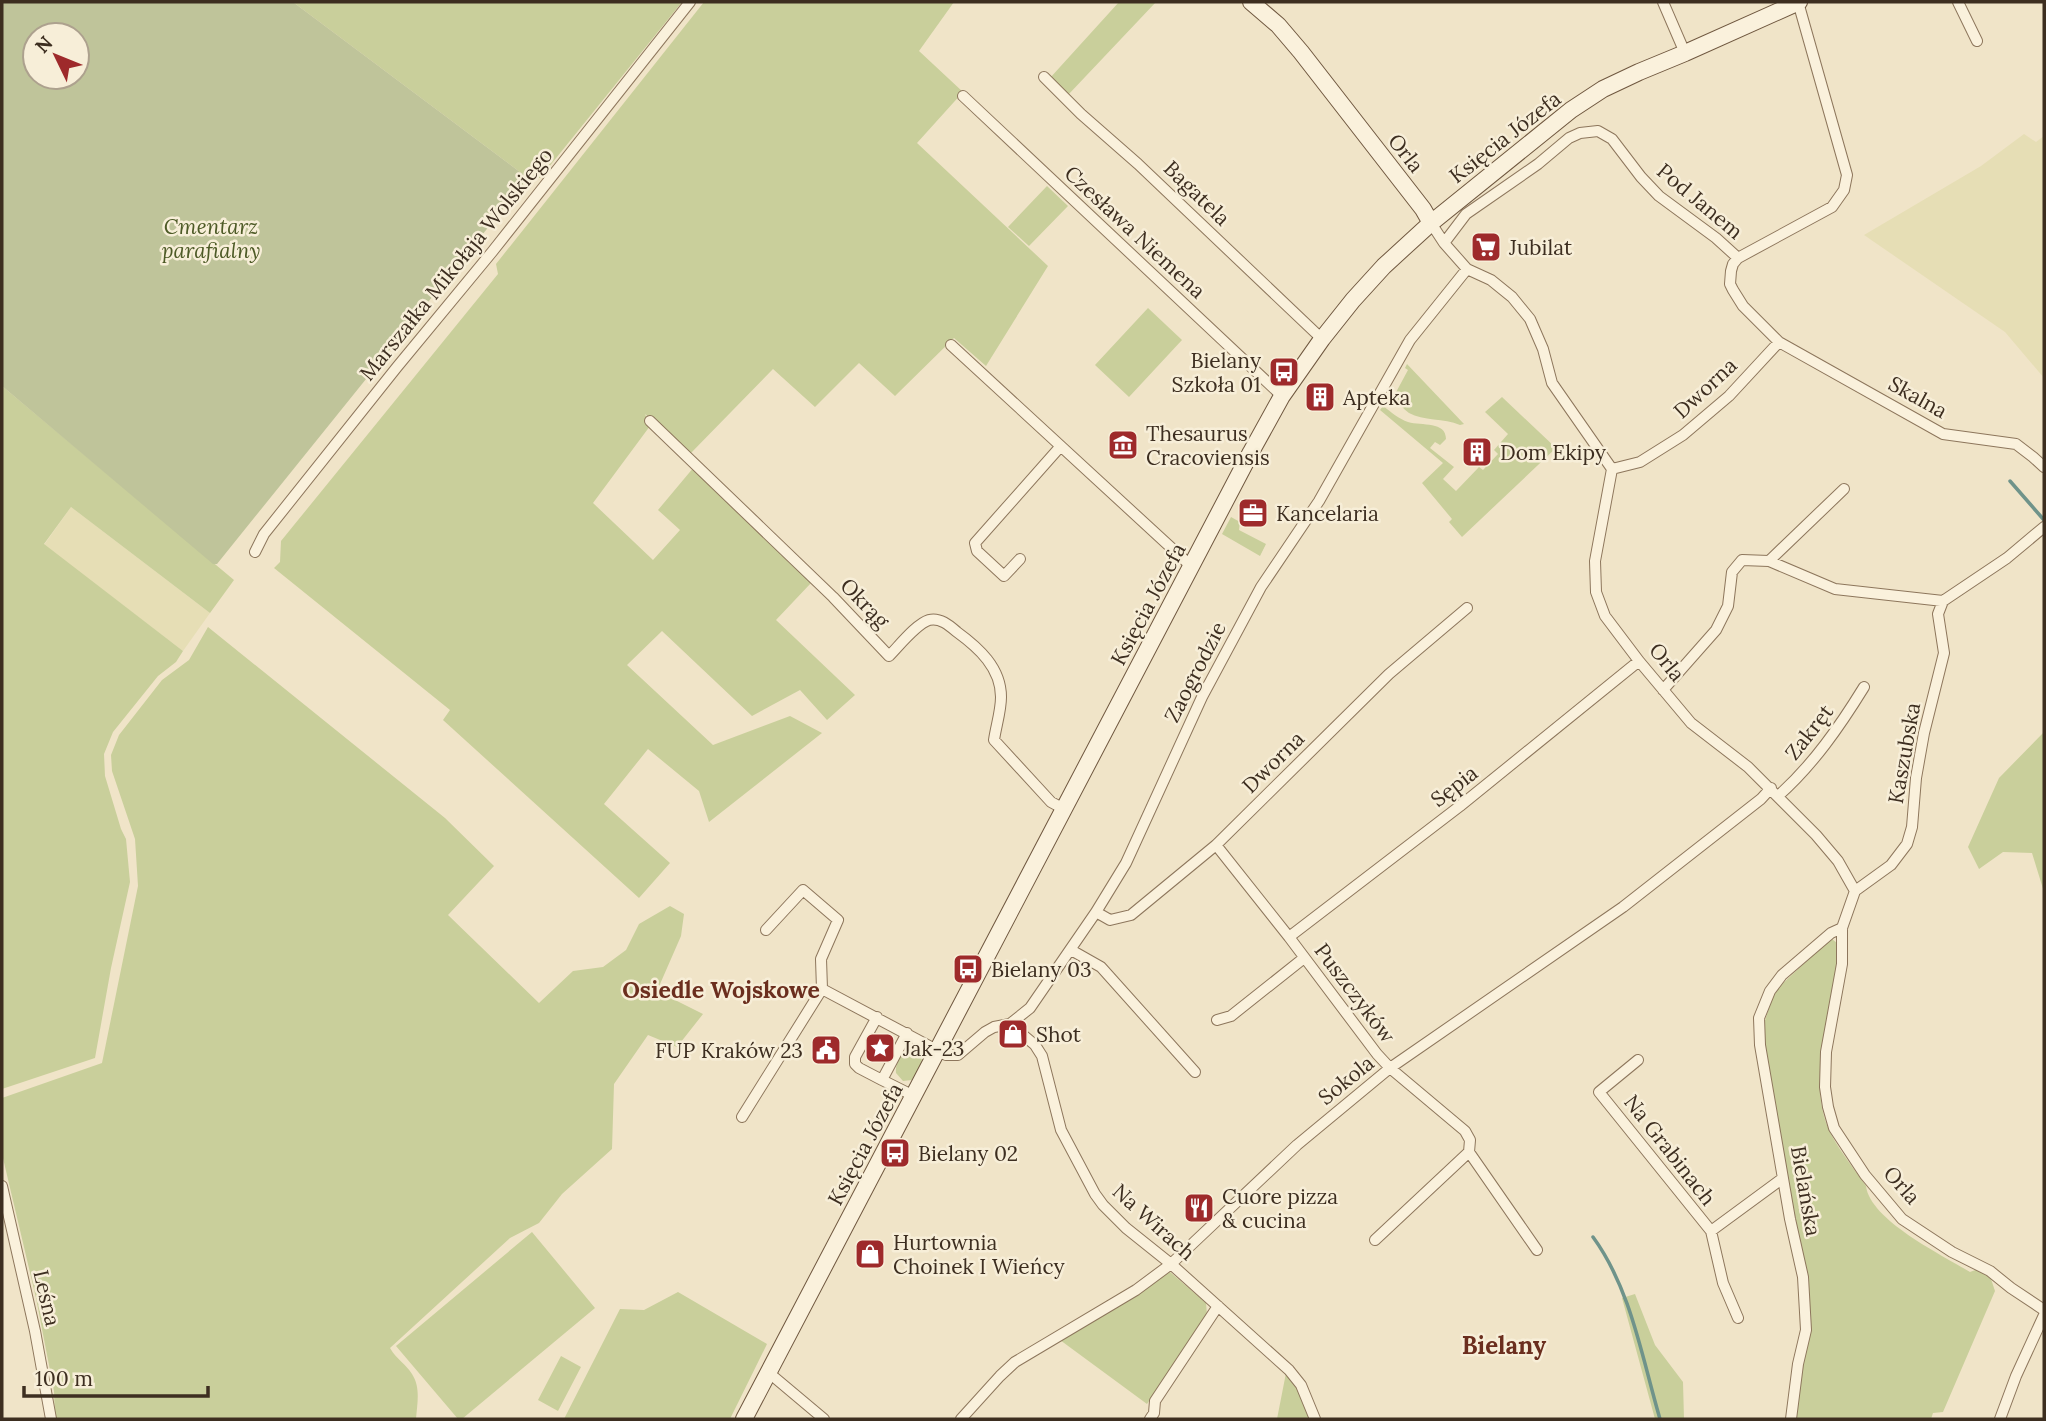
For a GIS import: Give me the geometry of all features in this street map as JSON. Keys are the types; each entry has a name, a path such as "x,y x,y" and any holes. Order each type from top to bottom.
{"street":[{"name":"Marszałka Mikołaja Wolskiego","path":"256,552 264,534 690,2"},
{"name":"Orla","path":"1251,2 1278,25 1301,52 1423,209 1444,243 1467,269 1490,280 1512,298 1530,319 1543,349 1552,383 1612,469 1595,561 1596,592 1605,616 1691,723 1748,767 1816,835 1838,861 1855,891 1842,928 1842,964 1826,1052 1825,1087 1835,1128 1865,1175 1902,1219 1952,1252 1990,1271 2044,1313"},
{"path":"1663,2 1685,53"},
{"name":"Księcia Józefa","path":"744,1419 1191,566 1282,396 1322,339 1384,267 1431,223 1571,110 1627,77 1799,2"},
{"name":"Pod Janem","path":"1779,342 1743,306 1733,290 1730,284 1733,264 1738,258 1832,207 1844,190 1847,175 1799,2"},
{"path":"1958,2 1977,41"},
{"name":"Bagatela","path":"1044,77 1322,339"},
{"name":"Czesława Niemena","path":"962,96 1282,396"},
{"name":"Pod Janem","path":"1444,243 1466,215 1538,164 1569,138 1580,133 1598,131 1612,139 1659,196 1716,238 1738,258"},
{"name":"Zaogrodzie","path":"937,1051 958,1055 985,1032 1010,1024 1030,1008 1097,912 1126,863 1202,697 1261,587 1319,500 1410,340 1467,269"},
{"name":"Skalna","path":"1779,342 1943,434 2015,444 2044,467"},
{"name":"Dworna","path":"1612,469 1640,462 1683,435 1729,396 1779,342"},
{"path":"951,345 1191,566"},
{"name":"Okrąg","path":"650,421 833,597 889,656 918,627 930,619 940,620 976,646 991,665 1001,695 994,740 1051,802 1064,809"},
{"path":"1020,559 1004,576 977,551 975,543 1060,447"},
{"path":"1769,561 1844,489"},
{"path":"1663,690 1716,630 1728,606 1732,572 1742,560 1769,561 1835,589 1943,601 2007,558 2044,527"},
{"name":"Kaszubska","path":"1855,891 1891,865 1907,845 1912,827 1916,778 1924,733 1944,653 1938,614 1943,601"},
{"name":"Dworna","path":"1097,912 1110,920 1130,915 1216,845 1390,674 1467,608"},
{"name":"Sępia","path":"1289,937 1460,806 1639,661"},
{"name":"Zakręt","path":"1775,792 1807,767 1843,722 1864,687"},
{"name":"Sokola","path":"961,1419 1015,1362 1136,1290 1171,1264 1297,1145 1390,1068 1623,907 1761,799 1775,792"},
{"name":"Puszczyków","path":"1216,845 1377,1054 1465,1132 1470,1140 1469,1152 1537,1250"},
{"path":"742,1117 822,989 821,959 838,920 803,890 766,930"},
{"name":"Bielańska","path":"1791,1419 1805,1330 1803,1278 1760,1045 1759,1018 1770,991 1782,975 1831,933 1842,928"},
{"path":"1071,950 1101,967 1195,1072"},
{"path":"1217,1020 1231,1016 1304,958"},
{"path":"822,989 937,1051"},
{"path":"877,1017 855,1057 855,1064 914,1097"},
{"name":"Na Wirach","path":"1010,1024 1030,1040 1042,1056 1061,1130 1103,1205 1289,1370 1301,1385 1315,1419"},
{"path":"882,1080 907,1033"},
{"name":"Na Grabinach","path":"1637,1060 1599,1092 1711,1231 1723,1283 1738,1318"},
{"path":"1375,1240 1469,1152"},
{"name":"Na Grabinach","path":"1711,1231 1783,1178"},
{"name":"Leśna","path":"2,1186 35,1331 51,1419"},
{"path":"1150,1419 1154,1413 1155,1401 1218,1306"},
{"path":"2000,1419 2044,1313"},
{"path":"768,1372 824,1419"}],"shaded area":[{"path":"2024,134 2036,142 2044,136 2044,378 2005,332 1864,235 1981,166"},
{"path":"71,507 210,613 183,651 44,545"}],"green space":[{"name":"Cmentarz parafialny","path":"2,2 293,2 528,178 217,564 213,564 2,386"},
{"path":"293,2 682,2 540,178 528,178"},
{"path":"704,2 954,2 919,51 963,92 917,143 1048,266 986,366 954,338 895,396 859,363 815,407 773,369 689,455 645,414 650,426 593,503 653,560 680,530 658,510 694,467 811,583 776,620 855,695 827,720 800,690 752,716 662,631 627,665 713,745 790,716 822,733 709,822 699,791 648,749 604,804 670,863 639,898 443,720 450,710 274,568 280,562 281,541 498,274 496,264"},
{"path":"1119,2 1156,2 1068,95 1050,78"},
{"path":"1047,186 1068,206 1029,246 1008,227"},
{"path":"1148,308 1182,340 1129,397 1095,365"},
{"path":"1407,364 1464,424 1421,417 1409,413 1403,407 1394,396 1408,370 1405,368"},
{"path":"2,386 234,580 210,613 71,507 44,544 183,651 176,662 158,676 113,732 104,754 105,776 126,839 130,882 95,1058 2,1089"},
{"path":"1502,397 1556,448 1462,537 1449,522 1452,519 1422,483 1443,463 1380,410 1383,406 1405,421 1442,429 1446,439 1440,445 1435,442 1430,448 1454,467 1443,479 1456,491 1479,467 1483,470 1498,454 1494,450 1508,434 1485,412"},
{"path":"1231,517 1240,522 1239,530 1266,544 1260,556 1222,534"},
{"path":"208,627 445,818 494,866 448,915 539,1003 573,971 603,967 626,950 639,924 670,906 684,914 681,936 657,991 703,1014 677,1047 648,1035 614,1084 612,1149 562,1194 539,1223 510,1238 390,1348 415,1379 418,1396 416,1419 55,1419 54,1391 36,1298 2,1154 2,1098 102,1063 138,886 135,839 112,771 111,755 119,735 162,680 189,660"},
{"path":"2044,732 2044,892 2032,853 2003,852 1979,869 1968,847 1999,778"},
{"path":"1832,939 1837,943 1837,960 1823,1044 1820,1092 1826,1122 1832,1136 1866,1186 1870,1199 1893,1224 1970,1272 1978,1269 1990,1276 1995,1291 1943,1412 1933,1413 1931,1419 1796,1419 1808,1281 1765,1044 1765,1020 1780,986"},
{"path":"913,1049 921,1054 922,1062 912,1080 903,1081 896,1073 897,1065 903,1054"},
{"path":"532,1232 595,1308 462,1419 458,1419 396,1346"},
{"path":"1170,1272 1206,1303 1207,1315 1147,1404 1060,1340"},
{"path":"678,1292 767,1344 730,1419 564,1419 620,1309 644,1310"},
{"path":"1635,1294 1655,1345 1683,1382 1684,1419 1655,1419 1622,1298"},
{"path":"561,1356 581,1367 558,1411 538,1400"},
{"path":"1286,1373 1298,1387 1312,1419 1277,1419"}],"waterway":[{"path":"2010,481 2044,520"},
{"path":"1593,1237 1606,1257 1626,1301 1660,1419"}],"place":[{"name":"Jubilat","path":"1486,247"},
{"name":"Bielany Szkoła 01","path":"1284,372"},
{"name":"Apteka","path":"1320,397"},
{"name":"Thesaurus Cracoviensis","path":"1123,445"},
{"name":"Dom Ekipy","path":"1477,452"},
{"name":"Kancelaria","path":"1253,513"},
{"name":"Bielany 03","path":"968,969"},
{"name":"Shot","path":"1013,1034"},
{"name":"Jak-23","path":"880,1048"},
{"name":"FUP Kraków 23","path":"826,1050"},
{"name":"Bielany 02","path":"895,1153"},
{"name":"Cuore pizza & cucina","path":"1199,1208"},
{"name":"Hurtownia Choinek I Wieńcy","path":"870,1254"}],"district":[{"name":"Osiedle Wojskowe","path":"721,989"},
{"name":"Bielany","path":"1504,1345"}]}
